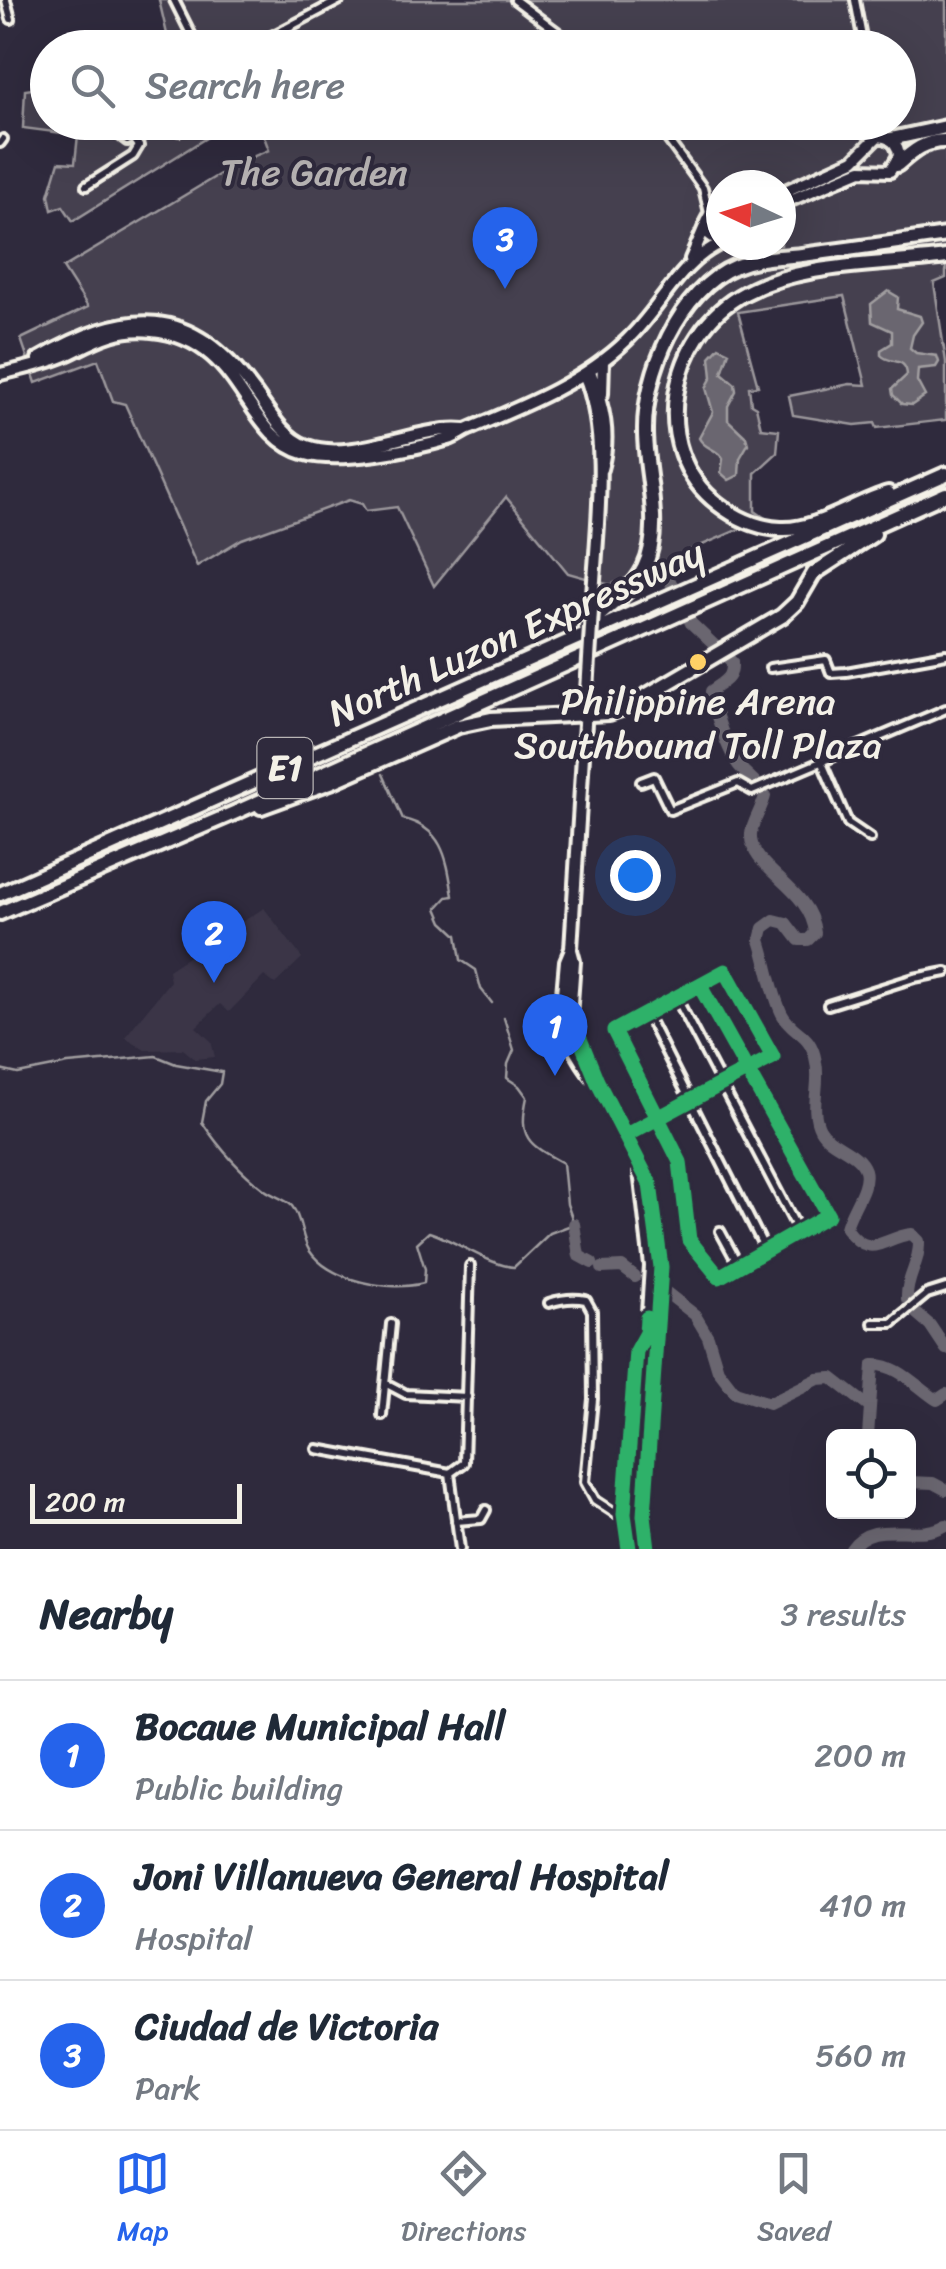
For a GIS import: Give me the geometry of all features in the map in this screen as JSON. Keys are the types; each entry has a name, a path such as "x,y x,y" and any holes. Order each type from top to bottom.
{"highway":[{"path":"916,133 946,127"},
{"path":"897,164 934,140 946,141"},
{"path":"569,642 633,585 645,566 651,520 645,430 649,400 666,336 696,297 730,268 763,256 797,256 946,235"},
{"path":"944,475 871,498 801,528 762,527 726,510 694,481 678,448 675,406 694,345 720,310 743,294 800,274 946,256"},
{"name":"North Luzon Expressway","path":"0,894 944,475"},
{"path":"234,812 275,804 458,726 491,719 609,713 627,707 782,616 798,602 814,573 827,562 940,497"},
{"name":"North Luzon Expressway","path":"1,913 940,497"}],"main road":[{"path":"796,196 858,165 873,140"},
{"path":"796,188 858,165 886,172 897,164 899,151 891,140"},
{"path":"0,374 17,370 60,346 112,325 139,322 202,337 224,353 282,436 310,448 357,452 466,430 566,385 627,340 688,264 706,222"},
{"path":"688,264 706,253"},
{"path":"603,360 598,407 600,475 570,949 574,961 566,1016 555,1025 568,1032 639,1164 656,1266 644,1514 648,1549"},
{"path":"587,372 598,407"},
{"path":"566,385 598,407"},
{"path":"566,1016 574,1022 568,1032"},
{"path":"638,1549 634,1516 646,1333 653,1306"}],"street":[{"path":"6,0 11,20"},
{"path":"174,0 189,30"},
{"path":"284,30 340,0"},
{"path":"514,0 554,30"},
{"path":"855,0 861,30"},
{"path":"86,186 133,156 139,146 135,140"},
{"path":"668,140 703,188 706,205"},
{"path":"770,668 826,660 831,672 846,672 946,654"},
{"path":"641,782 654,777 670,810 738,782 754,790 946,709"},
{"path":"822,763 848,823 870,838"},
{"path":"626,1135 658,1118 690,1101 722,1084 748,1070 773,1057 725,970 614,1031 658,1118 680,1162 689,1240 720,1278 828,1215 748,1070 700,986"},
{"path":"828,1006 914,978 946,972"},
{"path":"676,997 798,1232"},
{"path":"646,1014 766,1251"},
{"path":"720,1231 739,1266"},
{"path":"317,1449 450,1473 464,1463 470,1266"},
{"path":"873,1323 892,1323 927,1294 946,1288"},
{"path":"548,1303 564,1298 586,1300 592,1311 593,1399 585,1482 595,1500 615,1513 624,1514"},
{"path":"382,1414 391,1324"},
{"path":"628,1549 624,1514 636,1351 646,1333"},
{"path":"387,1384 406,1394 467,1396"},
{"path":"450,1473 460,1549"},
{"path":"456,1521 481,1519 486,1510"}],"shaded area":[{"path":"888,291 898,297 897,309 920,316 922,322 910,348 916,353 937,356 939,362 936,367 918,369 917,381 925,396 912,405 902,404 893,395 892,389 907,375 904,365 881,355 881,350 892,343 892,331 872,322 871,304"},
{"path":"719,347 729,352 722,373 735,384 736,391 728,406 728,420 748,444 740,458 739,475 729,480 721,473 723,459 699,438 713,412 706,388 712,377 710,357"},
{"path":"264,908 302,958 275,984 264,976 229,1012 220,1004 196,1027 211,1041 215,1057 195,1059 183,1049 145,1050 125,1037 170,981 168,970"}],"green space":[{"name":"The Garden","path":"159,0 946,0 946,278 934,283 946,362 946,420 877,428 875,423 855,425 793,415 789,396 850,384 866,385 844,296 738,312 758,386 749,387 751,404 756,407 761,428 779,430 777,453 755,473 755,511 765,518 610,585 568,573 506,497 434,586 397,507 366,511 362,504 349,500 242,539 197,566 125,404 113,401 98,360 36,383 21,339 88,307 63,268 240,162 269,150 265,140 916,140 916,30 166,30"},
{"path":"30,89 30,129 23,128 25,90"},
{"path":"77,140 203,140 73,221 63,206 52,210 49,195 59,162 75,163"}],"waterway":[{"path":"665,571 691,623 732,662 729,676 711,691 730,751 765,796 751,834 753,846 811,917 815,933 808,940 799,940 786,923 774,920 763,928 760,940 782,1014 814,1052 815,1113 820,1129 865,1170 865,1184 846,1228 870,1246 912,1234 919,1241 907,1299"},
{"path":"383,774 403,819 427,830 441,847 453,896 437,908 443,922 457,935 461,960 476,970 481,989 492,1003"},
{"path":"0,1070 18,1074 68,1064 156,1056 176,1064 222,1072 220,1084 206,1101 202,1122 247,1175 292,1206 309,1250 331,1270 346,1277 379,1285 410,1285 424,1283 425,1269 417,1243 429,1232 514,1267 550,1233 574,1224 567,1204 563,1163 541,1151 525,1131 527,1097 507,1078 514,1050 504,1018"},
{"path":"574,1224 579,1256 592,1263"},
{"path":"602,1268 622,1267 635,1277"},
{"path":"667,1293 695,1315 708,1337 718,1370 735,1392 769,1403 818,1379 832,1378 868,1406"},
{"path":"916,1313 930,1325 946,1349"},
{"path":"868,1429 873,1365 899,1372 937,1400 946,1394"},
{"path":"916,1482 933,1483 946,1490"},
{"path":"851,1549 871,1534 922,1532 946,1525"}],"cycle path":[{"path":"626,1135 644,1125 663,1115 700,1096 736,1076 755,1066 773,1057 725,971 614,1031 680,1162 689,1240 719,1277 828,1215 700,986"},
{"path":"572,1031 580,1039 650,1184 661,1267 644,1515 648,1549"},
{"path":"629,1549 624,1514 636,1351 646,1333 647,1318"}],"place":[{"name":"Ciudad de Victoria","path":"505,289"},
{"name":"Philippine Arena Southbound Toll Plaza","path":"698,662"},
{"name":"Joni Villanueva General Hospital","path":"214,983"},
{"name":"Bocaue Municipal Hall","path":"555,1076"}]}
